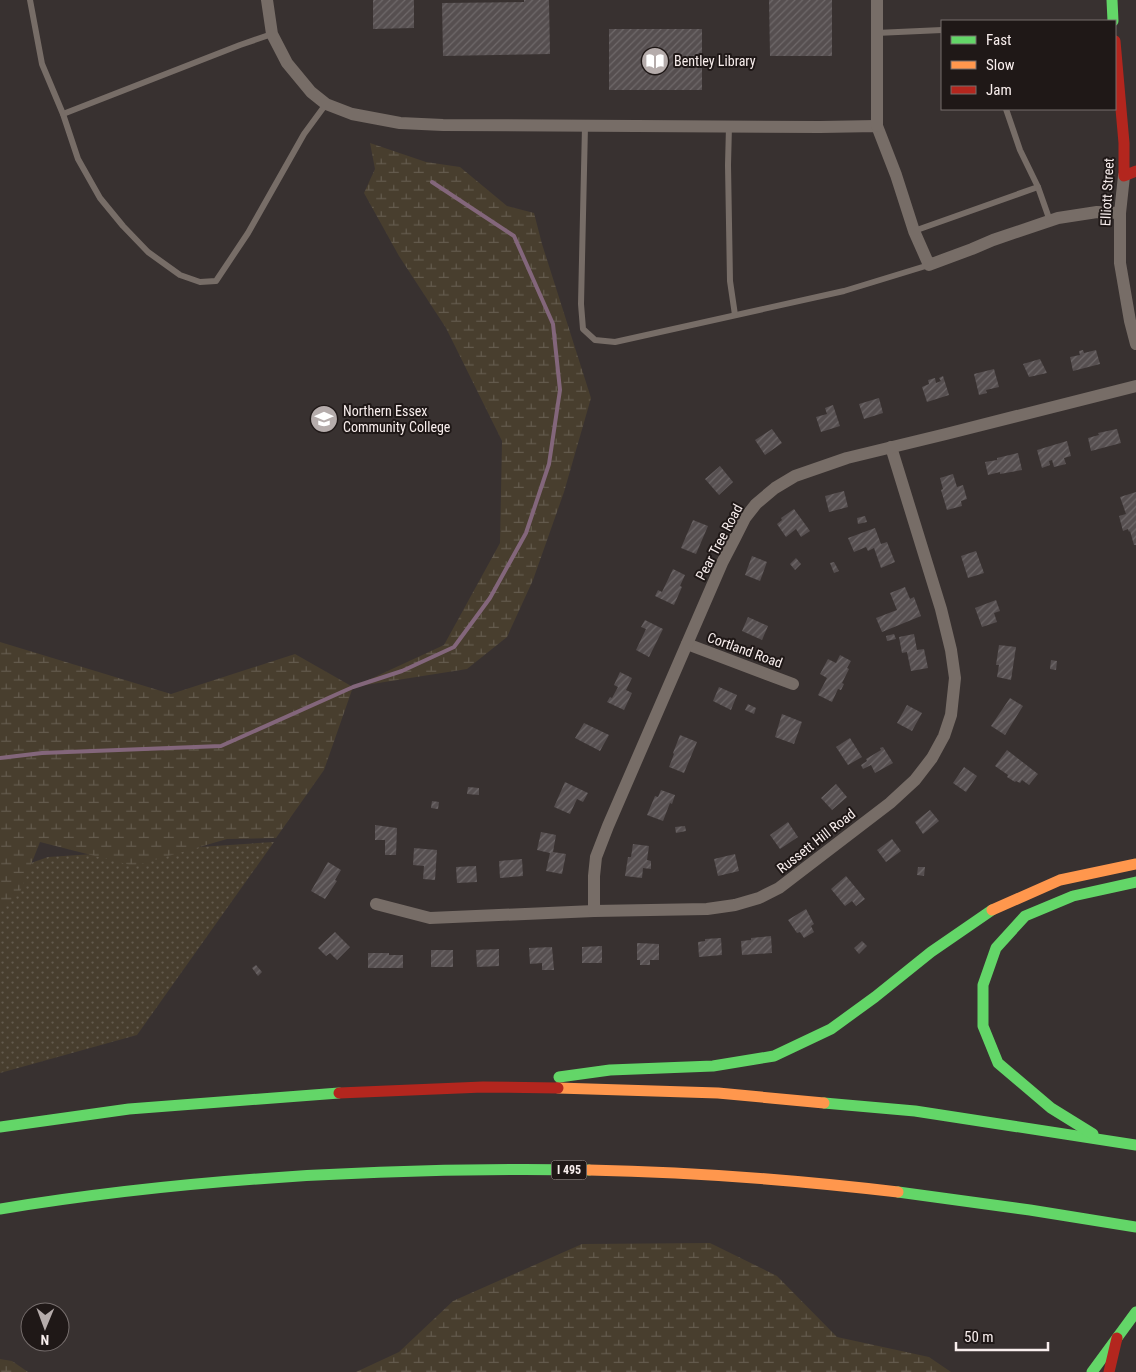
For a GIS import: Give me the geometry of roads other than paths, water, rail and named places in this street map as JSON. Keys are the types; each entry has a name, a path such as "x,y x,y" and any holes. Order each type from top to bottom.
{"main road":[{"path":"1112,0 1114,20"},
{"name":"Elliott Street","path":"1116,51 1124,143 1130,174"},
{"path":"483,1087 610,1070 713,1066 774,1056 831,1029 931,952 993,909 1060,880 1136,864"},
{"path":"1100,1139 1051,1108 998,1063 984,1026 982,985 996,948 1025,916 1073,896 1136,882"},
{"path":"0,1127 129,1109 357,1091 483,1087 577,1088 718,1093 916,1110 1136,1145"},
{"name":"I 495","path":"0,1209 113,1192 236,1180 366,1172 575,1170 710,1175 845,1187 1034,1210 1136,1227"},
{"path":"1092,1372 1136,1312"},
{"path":"1109,1372 1117,1338"}],"street":[{"path":"267,0 272,34 287,63 312,92 326,104 352,114 400,123 443,125 877,126"},
{"path":"877,0 877,126 896,175 914,231 929,265 992,240 1058,218 1097,212 1120,213"},
{"name":"Elliott Street","path":"1130,174 1120,213 1120,263 1136,344"},
{"name":"Pear Tree Road","path":"594,912 596,857 608,826 722,563 745,518 756,504 775,488 795,476 847,458 1136,386"},
{"name":"Russett Hill Road","path":"376,904 430,918 707,909 735,905 759,898 779,888 890,803 915,780 932,758 944,736 951,715 954,678 951,650 940,609 891,447"},
{"name":"Cortland Road","path":"687,644 793,684"}],"lane":[{"path":"30,0 42,64 78,158 100,198 123,226 148,252 180,276 200,282 216,281 248,233 304,134 326,104"},
{"path":"876,33 941,30"},
{"path":"62,114 272,34"},
{"path":"1006,110 1020,150 1038,187 1050,221"},
{"path":"585,126 581,304 584,330 595,340 615,342 844,291 929,265"},
{"path":"729,126 730,281 735,315"},
{"path":"914,231 1038,187"}],"waterway":[{"path":"0,758 42,753 221,746 353,687 402,671 454,647 490,598 526,533 549,464 560,390 553,324 514,236 432,182"}],"place":[{"name":"Bentley Library","path":"655,61"},
{"name":"Northern Essex Community College","path":"324,419"}]}
